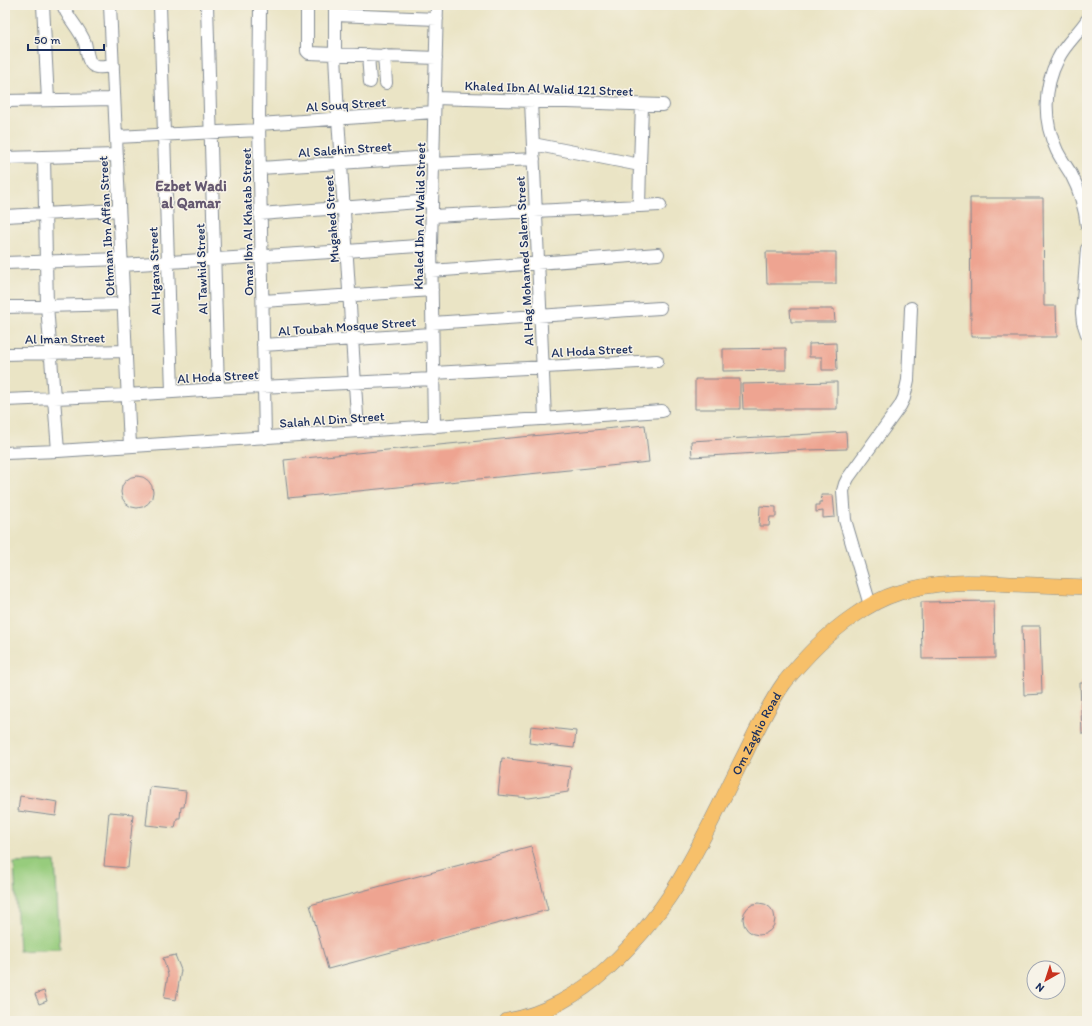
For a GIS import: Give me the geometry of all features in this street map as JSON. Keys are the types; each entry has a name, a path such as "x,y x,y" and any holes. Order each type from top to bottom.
{"main road":[{"name":"Om Zaghio Road","path":"507,1021 540,1012 568,999 593,982 616,961 642,933 665,903 686,871 763,718 783,685 808,654 837,627 870,604 925,585 954,582 1087,587"}],"street":[{"path":"43,5 48,100"},
{"path":"63,5 64,10 78,27 92,65 96,67 113,66"},
{"name":"Othman Ibn Affan Street","path":"110,5 130,446"},
{"name":"Al Hgana Street","path":"160,5 172,392"},
{"name":"Al Tawhid Street","path":"207,5 218,389"},
{"name":"Omar Ibn Al Khatab Street","path":"260,5 260,214 265,438"},
{"path":"307,5 309,53 436,58"},
{"name":"Khaled Ibn Al Walid Street","path":"434,426 431,245 437,5"},
{"path":"335,10 437,19"},
{"name":"Mugahed Street","path":"335,10 335,54 338,118 358,431"},
{"path":"1087,20 1058,59 1050,81 1047,105 1048,123 1052,140 1057,152 1076,184 1084,207 1087,226"},
{"path":"368,55 370,82"},
{"path":"384,55 386,83"},
{"name":"Khaled Ibn Al Walid 121 Street","path":"435,98 663,105"},
{"path":"5,101 114,99"},
{"name":"Al Hag Mohamed Salem Street","path":"531,101 545,419"},
{"path":"639,206 642,105"},
{"name":"Al Souq Street","path":"116,137 211,133 338,118 434,112"},
{"path":"533,144 640,166"},
{"path":"5,158 117,155"},
{"path":"44,157 47,305 58,451"},
{"name":"Al Salehin Street","path":"260,168 341,163 534,159"},
{"path":"260,214 432,201"},
{"path":"432,216 660,205"},
{"path":"5,216 119,210"},
{"path":"5,263 46,261 168,262 431,245"},
{"path":"1087,249 1082,313 1087,334"},
{"path":"431,271 658,254"},
{"path":"263,301 432,290"},
{"path":"5,307 123,304"},
{"name":"Al Toubah Mosque Street","path":"263,345 352,339 540,316 660,308"},
{"path":"870,604 845,520 843,491 848,478 900,406 904,398 908,380 911,308"},
{"name":"Al Iman Street","path":"5,354 125,351"},
{"name":"Al Hoda Street","path":"5,400 54,399 218,389 355,383 543,367 657,361"},
{"name":"Salah Al Din Street","path":"5,453 265,438 662,411"}],"green space":[{"path":"55,861 60,949 19,951 14,863"}],"building":[{"path":"970,198 1043,198 1044,306 1056,306 1057,337 971,337"},
{"path":"766,252 836,252 836,284 767,284"},
{"path":"790,309 834,309 835,322 791,322"},
{"path":"836,343 837,370 822,370 822,357 809,357 809,344"},
{"path":"786,348 786,370 723,371 723,349"},
{"path":"695,379 740,379 740,409 695,409"},
{"path":"837,382 837,409 743,409 742,384"},
{"path":"645,425 649,462 288,498 284,460"},
{"path":"846,432 847,449 692,457 691,441"},
{"path":"137,476 148,481 153,492 148,503 137,508 126,503 121,492 126,481"},
{"path":"821,495 833,495 835,517 823,518 823,511 816,512 816,505 819,505 819,502 822,502"},
{"path":"760,506 776,507 776,517 770,517 769,526 759,526"},
{"path":"994,601 995,658 922,659 921,602"},
{"path":"1022,626 1040,626 1042,694 1024,695"},
{"path":"1080,683 1087,683 1087,734 1082,734"},
{"path":"531,726 576,731 574,748 529,743"},
{"path":"502,758 571,767 568,792 529,798 498,795"},
{"path":"150,787 186,791 184,807 181,807 180,818 177,818 175,828 146,825"},
{"path":"20,796 58,802 56,816 18,811"},
{"path":"109,812 133,814 128,868 104,866"},
{"path":"531,846 548,910 328,969 310,905"},
{"path":"759,903 765,904 772,910 775,919 774,925 768,932 759,935 753,934 746,928 743,919 744,913 750,906"},
{"path":"175,955 181,970 176,1000 164,998 168,975 163,958"},
{"path":"44,991 47,1001 39,1004 35,994"}],"district":[{"name":"Ezbet Wadi al Qamar","path":"191,194"}]}
